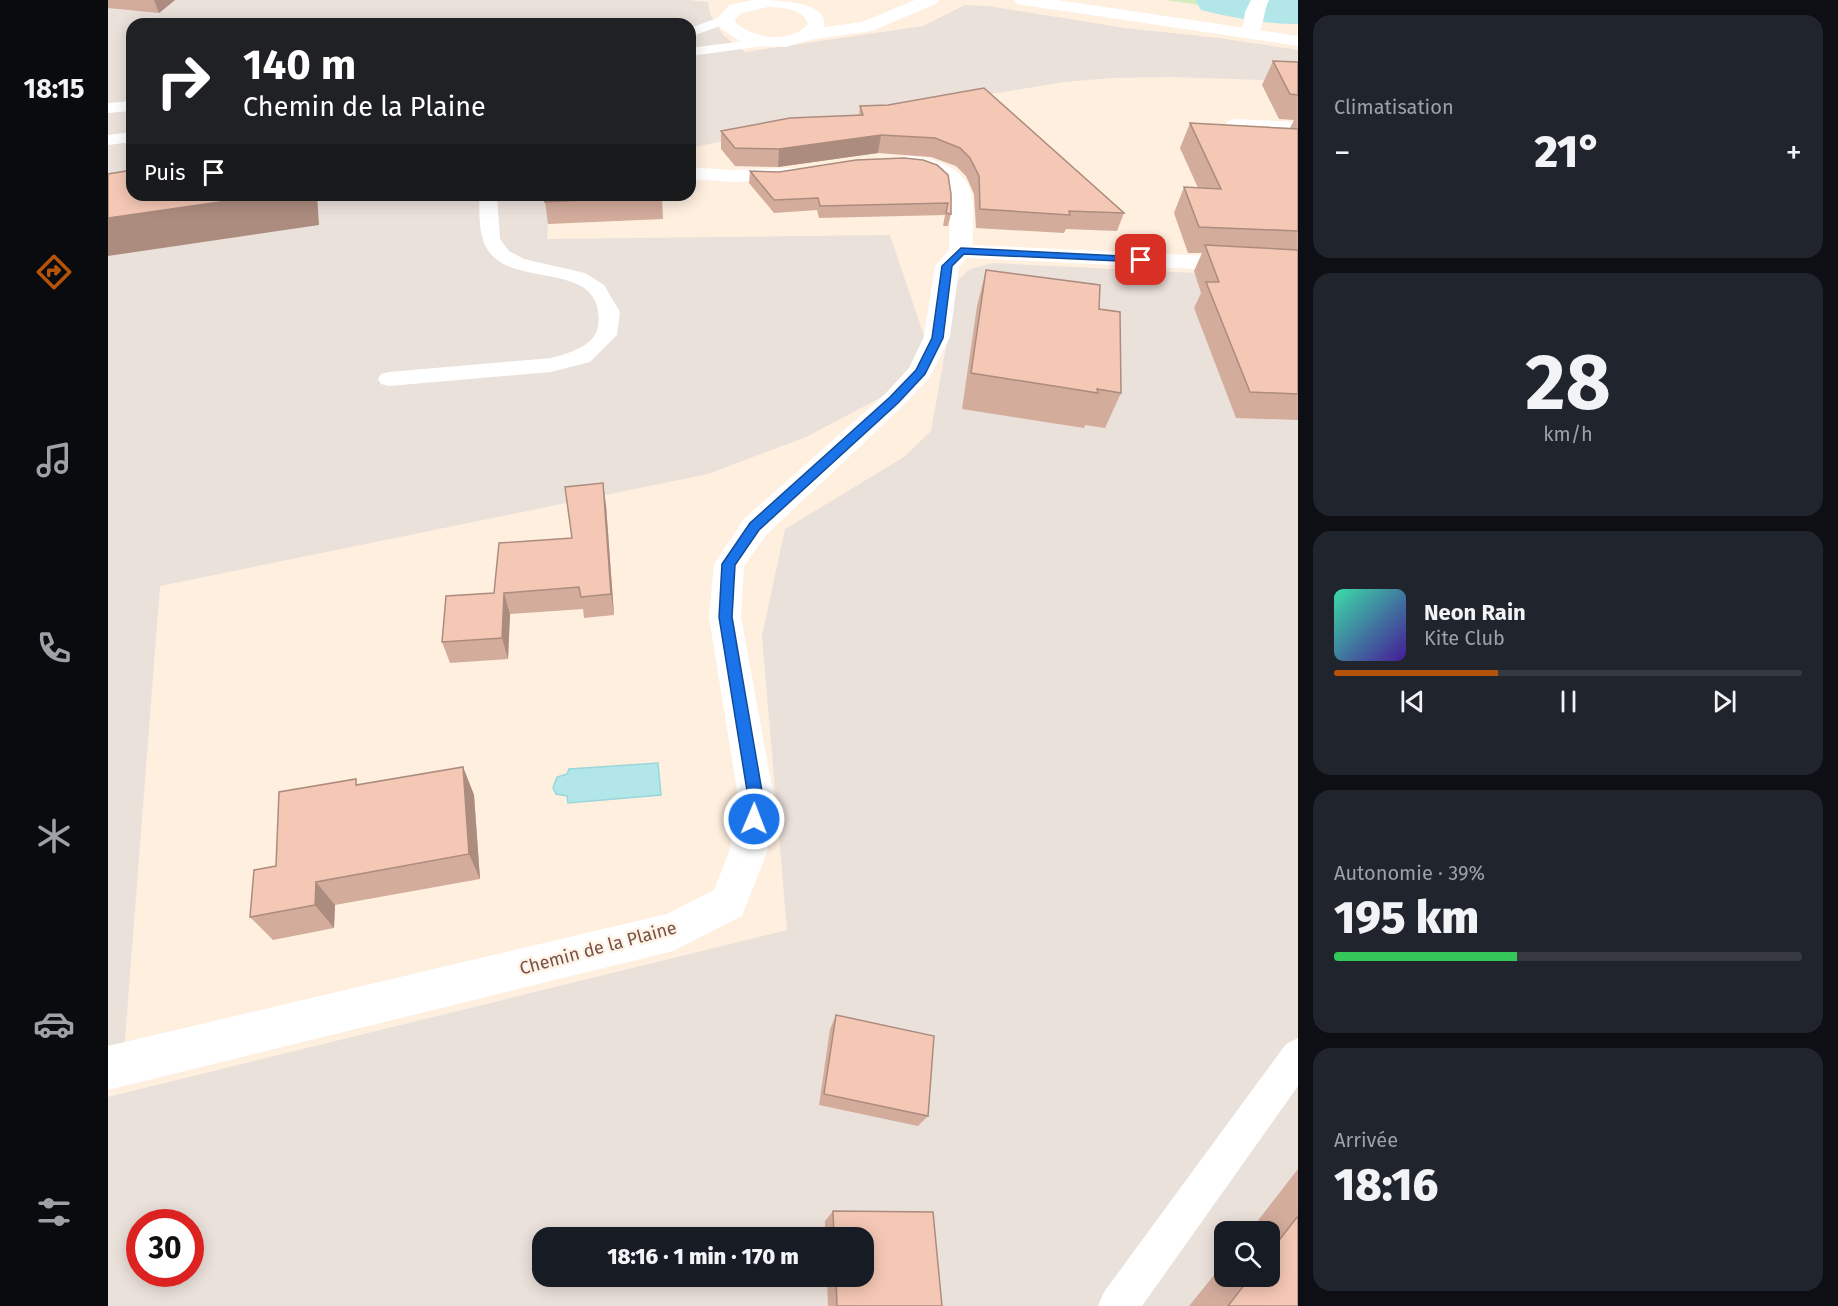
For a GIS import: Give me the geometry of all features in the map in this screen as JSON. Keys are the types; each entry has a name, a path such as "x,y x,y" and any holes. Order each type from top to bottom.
{"street":[{"path":"736,0 794,5 812,14 832,12"},
{"path":"870,7 888,0"},
{"path":"755,3 735,9 726,19 732,31 760,41 796,39 807,35 866,27 930,0"},
{"path":"1023,0 1256,14 1298,41"},
{"path":"1115,0 1256,14 1298,28"},
{"path":"807,35 817,25 812,14"},
{"path":"1235,125 1298,128"},
{"path":"890,161 922,163 945,174 957,183 961,193 961,251 1298,267"},
{"path":"696,173 731,176 809,171"},
{"name":"Chemin de la Plaine","path":"108,1068 673,932 728,903 748,852 757,803 725,617 729,564 755,527 894,400 921,371 937,338 947,266 961,251"}],"lane":[{"path":"696,31 726,19"},
{"path":"696,44 760,41"},
{"path":"696,51 760,41"},
{"path":"108,108 126,106"},
{"path":"108,140 126,138"},
{"path":"108,154 126,152"},
{"path":"389,379 551,365 583,357 607,335 610,312 597,289 578,277 518,263 502,255 491,240 488,201"},
{"path":"1118,1306 1298,1056"}],"shaded area":[{"path":"108,0 689,0 708,2 710,14 723,35 745,52 923,26 965,5 988,6 1125,28 1219,38 1298,50 1298,81 1170,77 1064,82 779,129 696,147 696,18 126,18 126,201 550,201 547,239 890,235 924,336 908,370 886,395 806,437 708,474 160,586 123,1065 108,1069"},
{"path":"993,263 1298,278 1298,1306 108,1306 108,1097 787,930 762,636 785,529 904,457 931,431 958,280 970,269"}],"green space":[{"path":"1165,0 1298,0 1298,19"}],"water":[{"path":"658,763 661,795 568,803 567,796 556,794 553,788 557,777 567,774 569,769"}],"building":[{"path":"1273,61 1298,62 1298,95 1290,94"},
{"path":"984,88 1124,213 1069,211 1070,215 980,209 979,176 970,158 960,148 935,138 881,135 779,149 735,148 721,131 790,118 863,115 860,106 888,105"},
{"path":"1190,123 1298,129 1298,231 1199,227 1184,187 1221,189"},
{"path":"904,158 923,160 937,165 948,175 951,214 946,213 948,203 820,206 818,198 774,200 750,171 779,172 856,160"},
{"path":"126,171 126,201 227,201 108,218 108,174"},
{"path":"1205,245 1298,250 1298,394 1250,392 1206,282 1219,282"},
{"path":"986,270 1100,285 1099,309 1120,312 1121,393 1097,389 1098,393 971,373"},
{"path":"603,483 611,594 581,597 579,587 504,593 502,638 442,642 446,596 494,593 499,543 572,538 565,487"},
{"path":"463,767 469,854 316,882 315,905 250,917 254,870 276,866 279,792 356,779 356,785"},
{"path":"836,1015 934,1036 928,1116 824,1094"},
{"path":"833,1211 933,1212 942,1306 837,1306 836,1287 874,1287 874,1227 834,1227"},
{"path":"1298,1216 1298,1306 1228,1306 1243,1287 1280,1287 1280,1239"}],"waterway":[{"path":"1217,0 1270,10 1298,10"}],"route":[{"path":"754,819 757,803 725,617 729,564 755,527 894,400 921,371 937,338 947,266 961,251 1141,260"}]}
